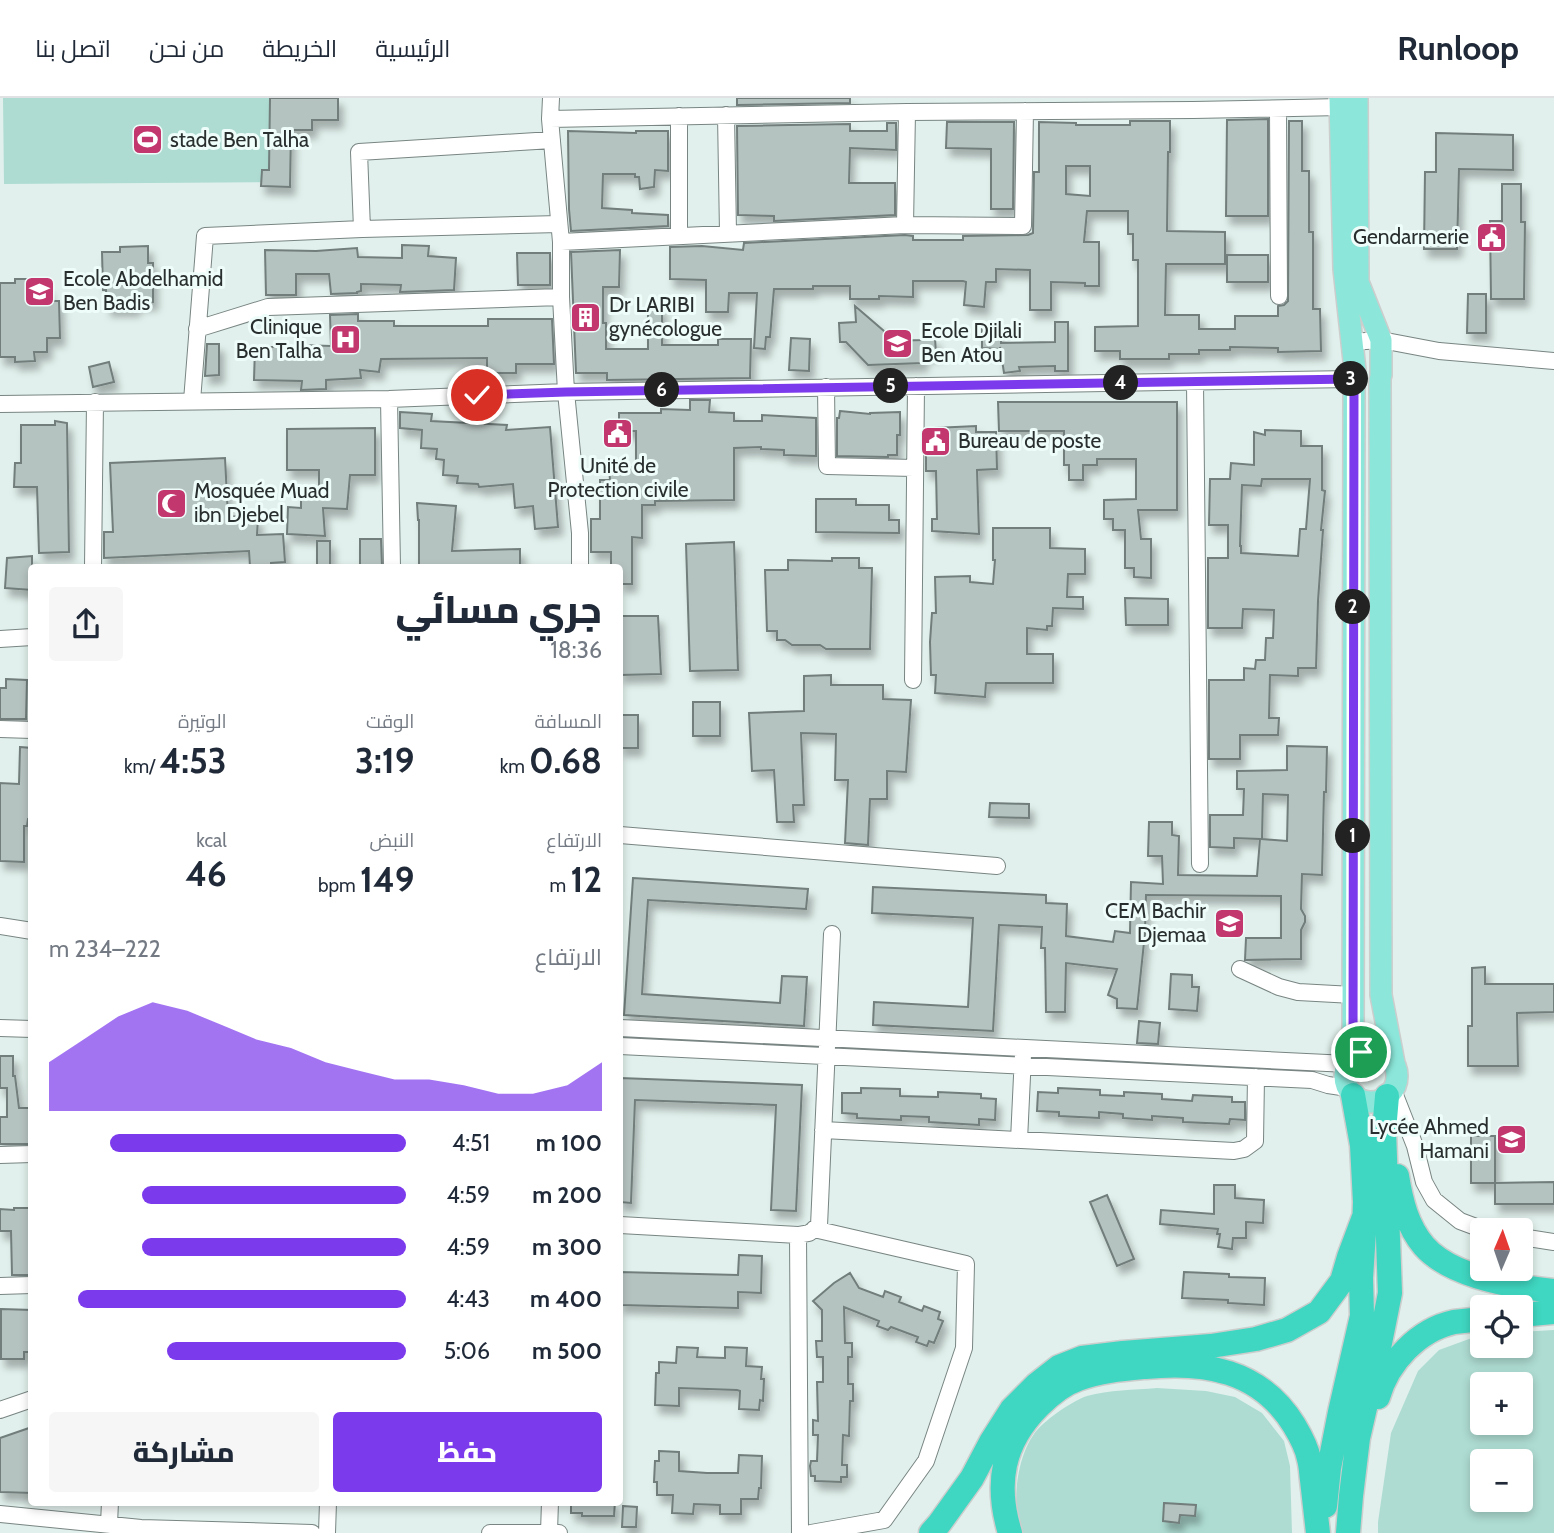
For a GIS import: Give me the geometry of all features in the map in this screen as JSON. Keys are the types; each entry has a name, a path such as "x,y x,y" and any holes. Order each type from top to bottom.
{"highway":[{"path":"1321,1533 1329,1468 1362,1316 1362,1145 1350,1091"},
{"path":"1389,1098 1401,1202 1408,1220 1424,1246 1449,1266 1518,1287 1554,1292"},
{"path":"1348,1532 1358,1438 1390,1293 1384,1131 1389,1098"},
{"path":"931,1533 972,1478 1012,1409 1059,1367 1082,1358 1212,1346 1255,1339 1287,1330 1319,1312 1342,1281 1364,1217"},
{"path":"1533,1314 1554,1312"},
{"path":"1348,1532 1369,1429 1381,1390 1391,1369 1405,1350 1427,1333 1452,1323 1470,1321"},
{"path":"1010,1533 1005,1517 1002,1483 1009,1450 1028,1417 1049,1396 1076,1379 1110,1371 1165,1365 1210,1367 1243,1378 1274,1399 1294,1426 1309,1459 1321,1533"}],"main road":[{"path":"1346,101 1358,282 1381,340 1381,995 1397,1072 1389,1098 1369,1102 1361,1100 1350,1091 1345,1073 1350,1060 1353,995 1354,377 1344,269 1346,101"},
{"path":"1354,377 1362,363 1376,366 1381,377"},
{"path":"1350,1060 1361,1052 1371,1050 1388,1056 1394,1063"}],"street":[{"path":"551,98 550,119 561,242 566,392 580,533 580,564"},
{"path":"550,119 1278,109 1346,101"},
{"path":"1278,109 1279,296"},
{"path":"561,242 905,225 1023,226 1025,111"},
{"path":"905,225 907,112"},
{"path":"726,115 727,233"},
{"path":"679,116 679,236"},
{"path":"362,229 359,152 552,140"},
{"path":"192,401 205,236 559,224"},
{"path":"197,329 268,307 561,297"},
{"path":"1351,342 1381,340 1439,351 1554,362"},
{"path":"0,404 1354,377"},
{"path":"1195,382 1200,864"},
{"path":"913,680 916,386"},
{"path":"826,387 827,466 914,468"},
{"path":"389,398 393,564"},
{"path":"93,564 95,402"},
{"path":"0,639 28,637"},
{"path":"0,729 28,730"},
{"path":"623,835 997,866"},
{"path":"0,926 28,930"},
{"path":"623,1225 798,1235 809,1233 819,1226 832,934"},
{"path":"1240,969 1279,987 1298,992 1353,995"},
{"path":"0,1028 28,1029"},
{"path":"623,1028 1350,1060"},
{"path":"623,1046 1312,1080 1350,1091"},
{"path":"1019,1140 1024,1047"},
{"path":"823,1130 1234,1151 1244,1149 1255,1141 1256,1077"},
{"path":"1389,1098 1415,1146 1424,1182 1434,1200 1460,1221 1470,1225"},
{"path":"0,1155 28,1154"},
{"path":"811,1533 884,1520 926,1461 964,1348 966,1264 814,1229"},
{"path":"798,1235 800,1533"},
{"path":"1533,1239 1554,1242"},
{"path":"0,1286 28,1285"},
{"path":"0,1410 28,1400"},
{"path":"109,1524 110,1506"},
{"path":"327,1533 328,1506"},
{"path":"549,1532 550,1506"},
{"path":"0,1514 141,1528 312,1533"},
{"path":"490,1533 559,1533"}],"green space":[{"name":"stade Ben Talha","path":"3,98 291,98 291,182 4,184"},
{"path":"1554,1330 1554,1533 1378,1533 1391,1433 1418,1371 1439,1350 1469,1339 1470,1358 1533,1358 1533,1331"},
{"path":"1157,1388 1206,1391 1235,1397 1262,1413 1284,1441 1290,1466 1292,1533 1023,1533 1017,1510 1017,1482 1023,1456 1038,1429 1058,1412 1087,1396"}],"building":[{"path":"270,98 338,98 338,120 312,120 312,130 291,130 290,187 261,186 262,170 269,170"},
{"path":"737,98 850,98 850,103 737,105"},
{"path":"1268,119 1268,216 1226,216 1227,120"},
{"path":"1130,121 1170,121 1167,231 1225,232 1225,264 1166,264 1165,315 1199,315 1199,329 1235,329 1235,316 1278,316 1278,306 1288,301 1289,121 1302,121 1302,171 1309,171 1309,232 1313,232 1313,309 1320,309 1321,351 1278,352 1278,348 1230,347 1230,350 1199,350 1199,354 1169,354 1169,359 1120,359 1120,351 1095,351 1095,327 1138,326 1138,260 1133,260 1133,234 1128,234 1128,211 1087,211 1084,242 1099,242 1099,286 1051,282 1051,310 1030,310 1030,270 996,269 996,282 986,282 984,307 964,305 966,282 963,281 913,281 913,297 879,296 879,299 850,299 850,286 774,289 770,337 766,337 765,349 754,348 757,293 729,293 728,312 706,312 706,280 670,279 670,247 702,246 743,250 744,243 905,235 913,236 913,240 963,240 963,236 1028,235 1033,233 1034,172 1039,172 1039,122 1130,125","holes":["1066,166 1090,166 1090,196 1066,194"]},
{"path":"947,122 1014,122 1013,209 991,209 991,149 946,148"},
{"path":"887,123 896,123 896,150 850,148 849,183 895,183 895,215 774,221 774,216 738,215 737,126 850,124 850,131 887,131"},
{"path":"568,131 668,131 668,171 655,170 654,187 640,189 639,177 635,177 635,174 603,174 602,208 668,215 668,226 571,231"},
{"path":"1436,133 1513,135 1513,170 1459,169 1457,249 1424,249 1425,172 1436,172"},
{"path":"1502,184 1521,184 1521,222 1525,222 1524,299 1491,299 1490,221 1502,221"},
{"path":"402,245 429,246 428,256 456,258 454,290 400,292 401,285 361,284 361,291 357,293 331,294 329,274 296,274 296,295 266,295 265,250 316,251 357,248 358,257 402,258"},
{"path":"148,246 148,263 153,263 153,302 135,302 135,308 107,308 106,290 103,290 102,252 120,252 120,247"},
{"path":"620,250 619,287 603,287 606,349 648,349 648,306 662,306 662,345 718,345 718,339 751,339 750,378 607,380 607,373 576,373 571,252"},
{"path":"517,253 550,253 550,285 518,285"},
{"path":"1227,255 1268,255 1268,282 1227,282"},
{"path":"15,279 33,279 33,287 48,287 48,301 59,301 60,338 47,338 47,352 34,352 35,361 15,362 15,357 0,357 0,283 15,283"},
{"path":"1468,294 1486,294 1486,333 1467,333"},
{"path":"855,306 884,331 884,341 935,338 936,353 923,353 923,363 868,365 846,342 840,342 839,323 856,322"},
{"path":"358,314 358,321 394,321 394,326 488,326 488,319 552,319 554,364 516,364 516,373 487,373 487,358 381,359 379,372 360,370 361,378 326,380 326,389 301,390 302,381 254,380 255,347 331,346 330,315"},
{"path":"1055,322 1068,322 1068,371 1055,371 1055,366 1019,367 1020,371 1004,373 1000,347 982,348 982,324 1001,324 1001,343 1055,342"},
{"path":"791,338 810,339 809,371 789,370"},
{"path":"207,344 219,344 219,375 205,376"},
{"path":"109,362 114,382 93,387 89,367"},
{"path":"690,400 710,400 709,412 734,413 734,421 762,421 762,415 816,418 816,456 784,455 784,450 761,447 734,448 734,500 655,501 655,505 642,505 642,538 632,537 632,584 623,584 623,564 611,564 611,552 591,552 591,519 600,519 600,480 610,480 609,467 636,467 636,431 619,431 619,413 661,413 661,409 690,410"},
{"path":"998,402 1177,402 1177,510 1138,510 1141,539 1151,539 1151,578 1134,577 1134,568 1125,568 1125,530 1113,530 1113,519 1104,519 1104,500 1136,499 1136,459 1097,459 1097,465 1083,465 1083,480 1069,480 1069,465 1064,465 1064,431 999,431"},
{"path":"840,411 870,414 900,412 897,455 837,456 837,418"},
{"path":"400,412 432,414 431,421 507,425 506,430 550,427 558,527 535,529 533,506 515,508 513,484 479,487 478,484 457,483 458,476 443,475 444,460 436,459 437,449 421,448 422,430 400,428"},
{"path":"55,421 67,423 69,552 39,553 37,487 14,487 15,463 21,463 21,425 55,425"},
{"path":"976,426 976,432 996,432 997,469 977,470 979,534 932,531 932,519 937,519 936,471 926,471 926,433 934,433 934,428"},
{"path":"375,428 375,475 350,475 347,509 323,508 325,536 287,534 288,507 301,508 301,493 319,493 319,470 287,470 287,429"},
{"path":"1265,430 1301,431 1301,446 1322,446 1322,490 1325,491 1316,668 1298,668 1298,676 1270,675 1269,718 1279,718 1278,735 1240,735 1240,759 1209,759 1209,680 1244,680 1244,668 1255,669 1256,660 1265,660 1266,638 1273,638 1274,610 1243,609 1242,628 1208,628 1208,558 1228,558 1228,525 1209,525 1210,479 1230,479 1231,463 1254,465 1254,432 1265,435","holes":["1262,479 1310,479 1306,529 1300,529 1298,556 1241,553 1242,485 1261,486"]},
{"path":"225,458 228,516 258,518 257,535 283,534 285,562 250,564 249,551 104,558 104,532 113,532 110,463"},
{"path":"816,499 856,499 856,505 889,505 889,520 899,520 899,533 816,532"},
{"path":"417,503 456,506 452,551 520,549 520,564 419,564"},
{"path":"993,528 1050,528 1050,548 1085,549 1085,574 1068,574 1067,597 1083,597 1083,609 1053,608 1052,626 1047,626 1047,630 1027,628 1027,654 1053,654 1053,683 986,683 985,697 935,693 936,675 931,675 930,642 932,613 936,613 935,577 970,576 970,582 993,584"},
{"path":"360,539 381,539 382,564 360,564"},
{"path":"317,541 330,541 330,564 317,564"},
{"path":"734,542 738,670 690,671 686,544"},
{"path":"32,556 32,564 28,564 28,590 5,588 7,558"},
{"path":"832,558 859,558 859,568 872,568 870,649 826,649 820,645 792,645 785,640 777,640 777,631 767,631 765,570 788,570 788,560 832,561"},
{"path":"1125,598 1168,599 1168,625 1126,625"},
{"path":"623,616 658,616 661,674 623,675"},
{"path":"831,675 831,685 883,685 883,699 911,700 906,772 887,771 887,799 870,799 868,845 845,843 848,780 835,780 836,734 801,733 804,805 793,805 794,822 777,822 774,770 752,771 749,713 804,711 804,676"},
{"path":"6,679 27,680 26,719 0,719 0,688 6,688"},
{"path":"693,702 720,702 720,736 693,736"},
{"path":"623,715 638,715 638,748 623,748"},
{"path":"1287,746 1327,747 1322,875 1302,874 1301,909 1305,922 1301,930 1301,959 1245,960 1246,938 1281,938 1281,896 1146,895 1137,1009 1117,1008 1117,999 1108,995 1117,969 1066,963 1065,1012 1046,1012 1042,927 999,925 993,1031 873,1025 874,1002 968,1007 973,918 872,913 873,887 1046,895 1046,903 1067,904 1066,936 1113,942 1115,931 1130,933 1131,882 1163,884 1162,856 1148,856 1149,822 1172,822 1172,835 1179,836 1178,875 1257,876 1260,839 1234,838 1234,848 1210,847 1210,815 1243,815 1244,789 1237,789 1237,771 1287,770","holes":["1263,794 1288,795 1287,841 1262,839"]},
{"path":"20,747 28,748 28,819 27,826 24,826 24,862 0,861 0,783 19,784"},
{"path":"990,803 1029,804 1029,818 989,817"},
{"path":"633,878 808,889 806,909 648,900 642,994 780,1003 782,976 807,977 804,1026 624,1015"},
{"path":"1485,967 1485,984 1554,984 1554,1012 1517,1013 1518,1066 1468,1066 1468,1026 1472,1026 1472,968"},
{"path":"1171,974 1192,975 1192,987 1199,987 1197,1011 1169,1009"},
{"path":"1139,1021 1160,1023 1158,1044 1137,1043"},
{"path":"0,1056 13,1056 13,1076 19,1108 28,1108 28,1144 0,1144 0,1117 7,1117 7,1088 0,1088"},
{"path":"623,1078 802,1085 796,1211 771,1210 776,1105 635,1100 631,1203 623,1202"},
{"path":"861,1088 900,1089 900,1096 938,1097 938,1092 981,1094 981,1098 996,1099 995,1120 979,1119 979,1125 929,1122 929,1117 901,1116 901,1120 857,1118 857,1114 842,1113 842,1093 861,1093"},
{"path":"1058,1088 1100,1090 1100,1095 1124,1096 1124,1092 1162,1094 1162,1099 1192,1101 1193,1095 1232,1097 1232,1102 1245,1102 1245,1120 1230,1119 1229,1124 1183,1122 1183,1118 1152,1116 1152,1120 1123,1118 1123,1114 1099,1112 1099,1118 1059,1116 1059,1112 1037,1111 1038,1092 1058,1093"},
{"path":"1471,1136 1495,1136 1495,1183 1471,1183"},
{"path":"1554,1182 1554,1204 1495,1204 1495,1183"},
{"path":"1214,1185 1235,1185 1235,1198 1264,1200 1263,1223 1246,1222 1246,1238 1233,1238 1232,1249 1218,1247 1218,1229 1160,1224 1161,1210 1214,1214"},
{"path":"1107,1195 1134,1259 1117,1266 1090,1202"},
{"path":"28,1208 28,1275 12,1275 11,1231 0,1231 0,1209"},
{"path":"739,1255 762,1256 761,1293 738,1292 738,1308 623,1305 623,1272 738,1275"},
{"path":"1184,1272 1265,1278 1264,1305 1182,1298"},
{"path":"850,1273 859,1288 883,1297 885,1291 901,1297 899,1302 922,1311 924,1306 940,1312 938,1319 943,1321 934,1343 929,1341 927,1346 916,1342 918,1337 891,1327 888,1330 877,1326 879,1321 844,1307 845,1343 852,1343 852,1357 848,1357 848,1384 853,1384 849,1436 843,1435 842,1465 847,1465 847,1477 841,1477 841,1482 815,1481 815,1476 811,1476 810,1466 811,1461 817,1461 818,1435 813,1435 813,1420 818,1421 817,1382 823,1382 823,1357 817,1357 816,1341 822,1341 822,1310 813,1301"},
{"path":"1,1309 28,1310 28,1352 24,1352 24,1359 1,1359"},
{"path":"677,1347 698,1348 697,1357 725,1358 725,1347 747,1348 746,1366 762,1367 763,1401 760,1400 759,1410 739,1409 740,1391 737,1390 679,1388 679,1406 655,1405 659,1362 676,1363"},
{"path":"28,1428 28,1493 0,1492 0,1438"},
{"path":"659,1451 679,1452 679,1471 707,1473 738,1473 739,1455 762,1456 758,1499 741,1499 741,1514 720,1514 720,1505 694,1504 693,1514 672,1513 673,1495 657,1495 657,1482 654,1482 655,1461 659,1461"},
{"path":"1164,1503 1196,1505 1195,1516 1180,1515 1179,1523 1163,1521"},
{"path":"571,1506 615,1506 614,1516 582,1516 582,1513 571,1513"},
{"path":"623,1506 637,1507 636,1527 622,1527"}],"place":[{"name":"stade Ben Talha","path":"147,140"},
{"name":"Gendarmerie","path":"1492,237"},
{"name":"Ecole Abdelhamid Ben Badis","path":"40,291"},
{"name":"Dr LARIBI gynécologue","path":"586,317"},
{"name":"Clinique Ben Talha","path":"345,339"},
{"name":"Ecole Djilali Ben Atou","path":"898,343"},
{"name":"Unité de Protection civile","path":"618,434"},
{"name":"Bureau de poste","path":"935,441"},
{"name":"Mosquée Muad ibn Djebel","path":"171,503"},
{"name":"CEM Bachir Djemaa","path":"1229,923"},
{"name":"Lycée Ahmed Hamani","path":"1512,1139"}],"route":[{"path":"477,395 1353,379 1353,1057 1361,1052"}]}
